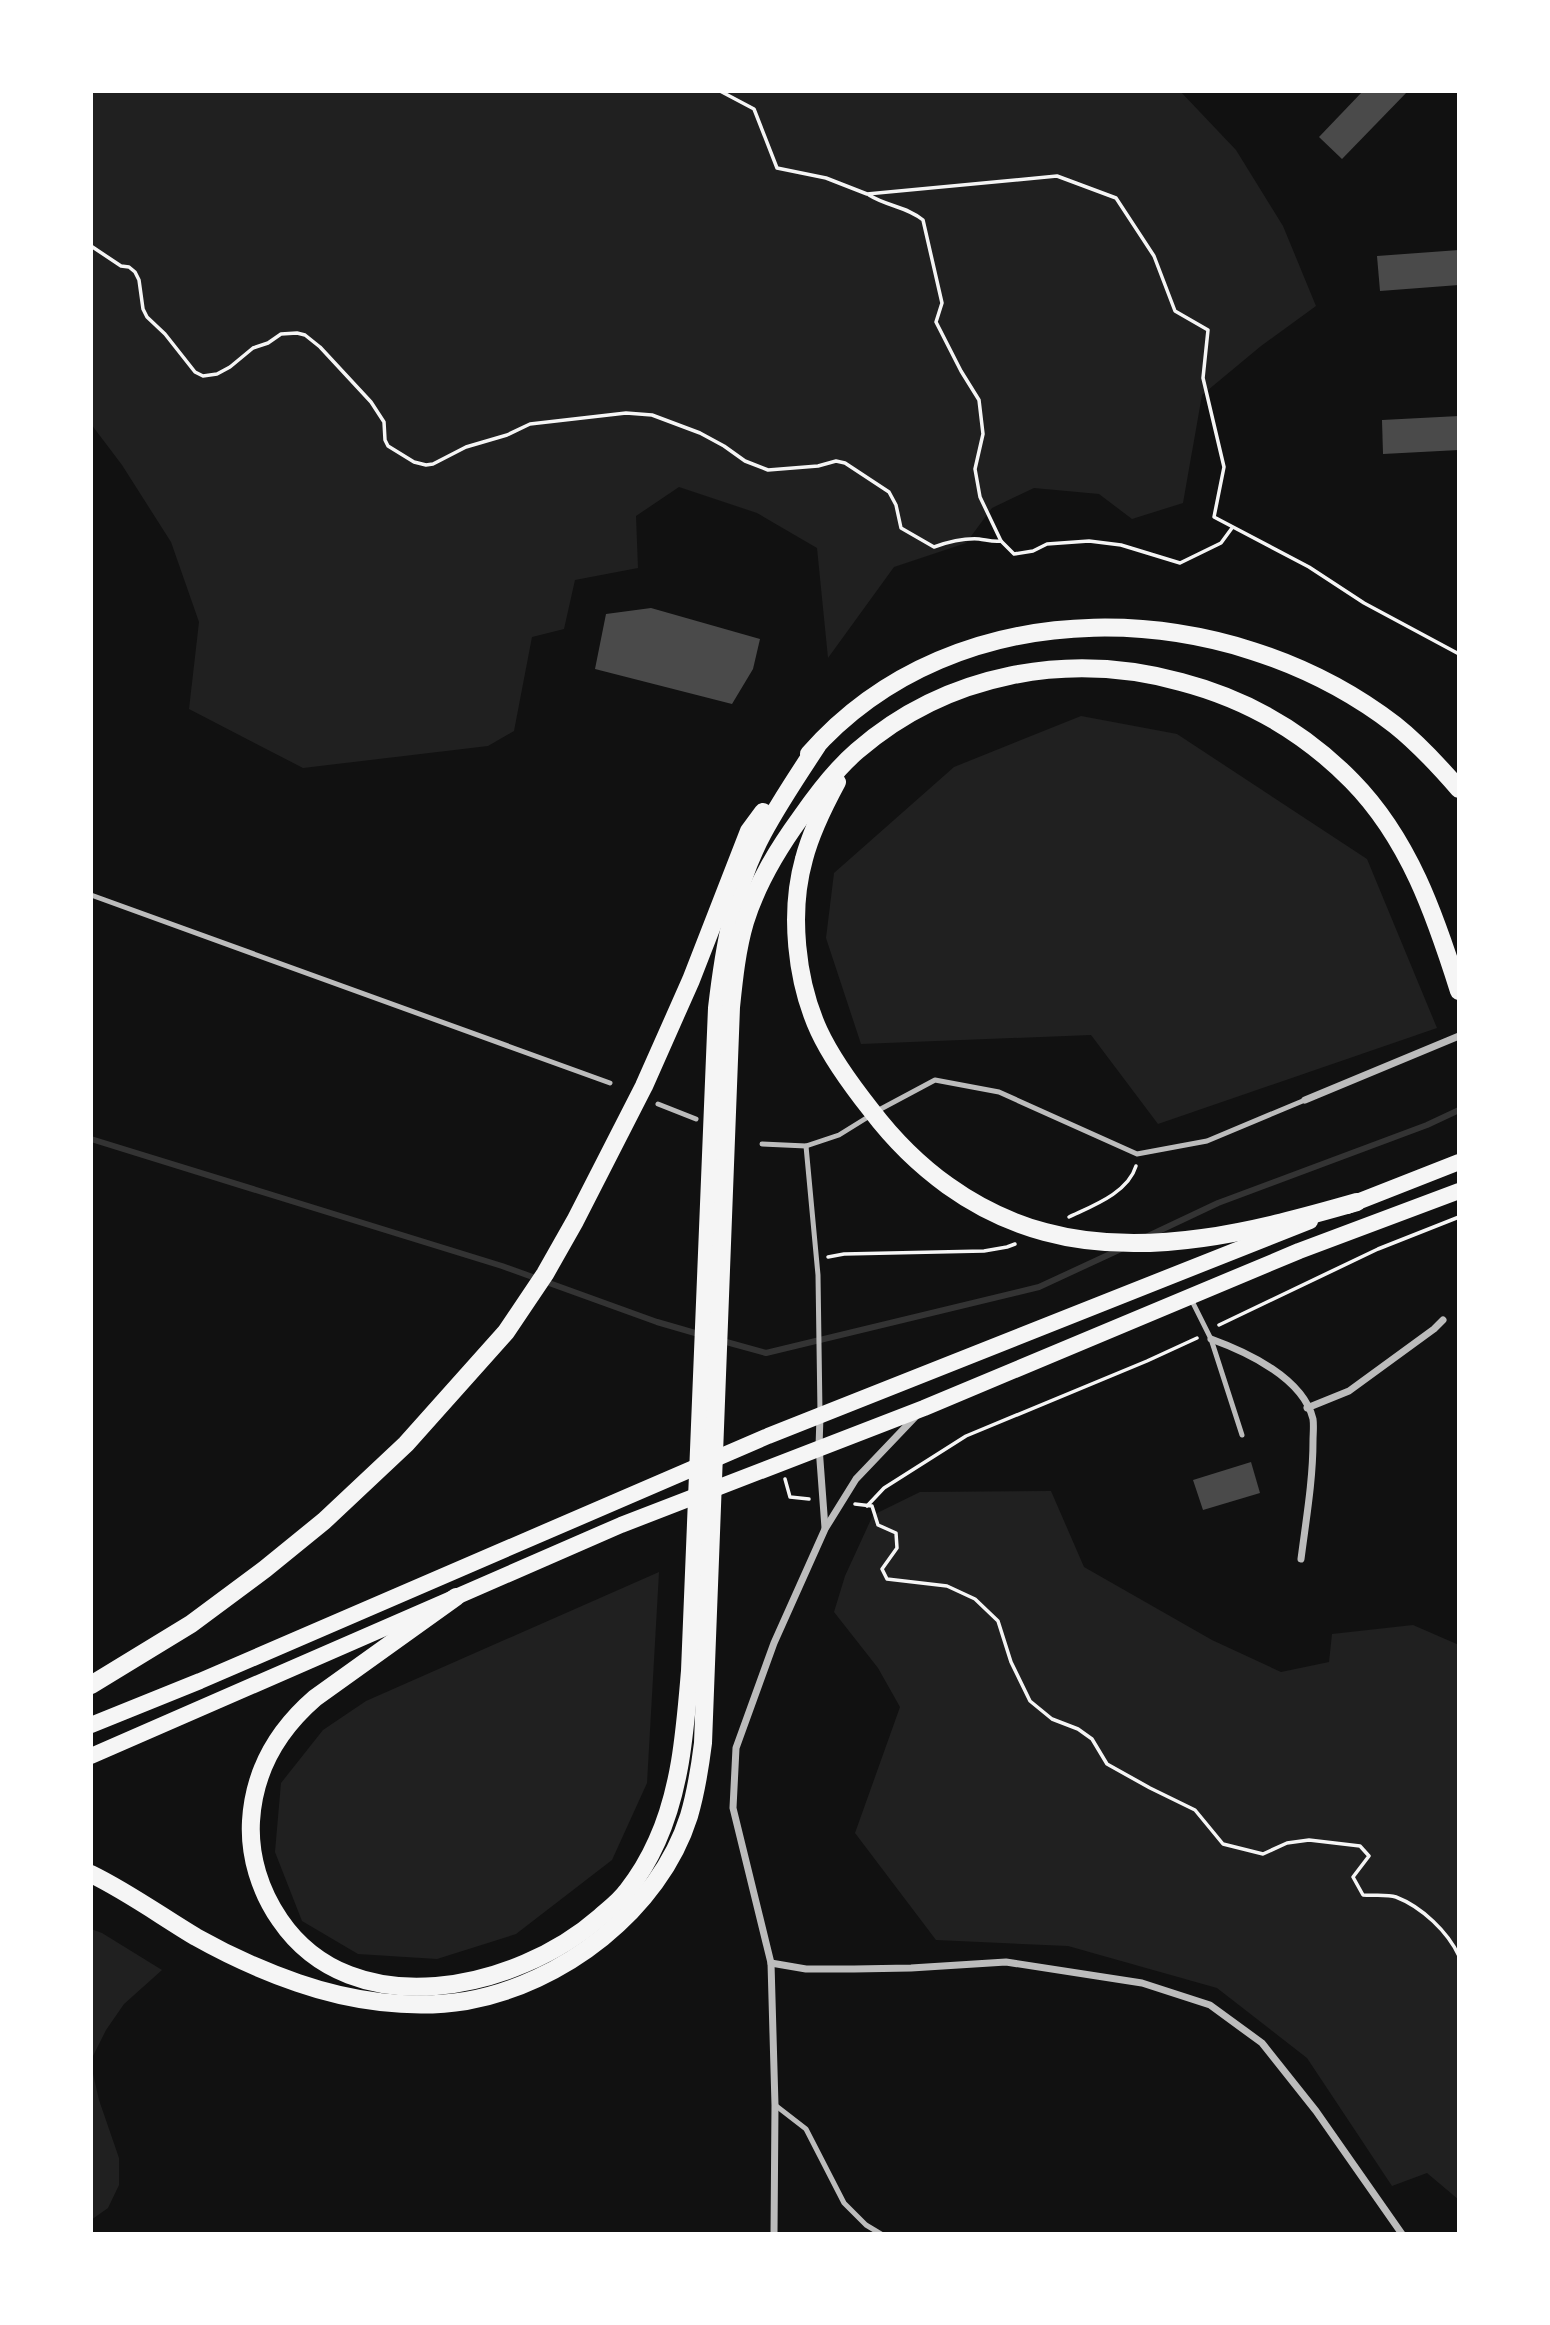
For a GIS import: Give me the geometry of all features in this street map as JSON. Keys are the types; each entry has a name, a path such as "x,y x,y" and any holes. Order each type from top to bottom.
{"highway":[{"path":"91,1685 191,1624 324,1521 406,1444 506,1332 545,1274 575,1221 644,1086 691,980 749,831 779,790 817,746 882,689 947,656 1019,635 1060,629 1129,628 1205,638 1273,658 1305,671 1366,705 1395,725 1429,755 1459,789"},
{"path":"91,1874 228,1954 275,1974 318,1989 367,2000 446,2003 489,1995 530,1980 583,1952 621,1921 651,1887 675,1849 689,1816 702,1752 706,1698 702,1593 714,1267 730,1007 745,922 759,884 785,838 815,797 855,753 904,716 933,701 1001,678 1040,670 1084,667 1157,675 1231,698 1264,714 1321,752 1353,782 1390,828 1418,877 1442,936 1459,991"},
{"path":"714,1267 717,1008 724,950 739,889 762,834 817,746"},
{"path":"855,753 817,823 801,874 798,938 810,1008 832,1054 859,1095 899,1145 952,1189 974,1203 1046,1233 1083,1240 1151,1242 1232,1233 1290,1222 1357,1202"},
{"path":"456,1597 315,1698 295,1717 270,1751 254,1799 252,1853 267,1899 285,1928 307,1951 330,1966 359,1979 387,1985 449,1985 479,1979 513,1968 565,1944 591,1925 626,1893 656,1842 672,1800 702,1593"}],"main road":[{"path":"91,1725 200,1681 768,1436 1459,1162"},
{"path":"91,1756 621,1525 924,1408 1299,1251 1459,1191"}],"street":[{"path":"1305,1100 1459,1036"},
{"path":"1307,1408 1349,1391 1443,1320"},
{"path":"1209,1336 1243,1350 1273,1369 1301,1395 1312,1419 1313,1466 1301,1559"},
{"path":"774,2234 775,2105 771,1963 733,1808 736,1748 774,1643 825,1529 856,1479 924,1408"},
{"path":"820,1416 819,1447 825,1529"},
{"path":"771,1963 806,1969 866,1969 1006,1962 1142,1983 1210,2005 1262,2043 1316,2111 1402,2234"}],"lane":[{"path":"91,895 610,1083"},
{"path":"877,1111 935,1080 999,1092 1137,1154 1207,1141 1305,1100"},
{"path":"658,1104 696,1119"},
{"path":"762,1144 806,1146 839,1135 869,1117"},
{"path":"806,1146 818,1275 820,1416"},
{"path":"1189,1297 1209,1336 1242,1435"},
{"path":"775,2105 806,2129 844,2203 866,2225 881,2234"}],"path":[{"path":"720,91 754,109 777,169 826,178 881,202 915,213 923,220 942,303 936,322 979,400 984,434 975,469 980,497 1002,541 1014,554 1033,551 1047,544 1089,541 1121,545 1180,563 1221,543 1232,528"},
{"path":"867,194 1057,176 1116,198 1154,256 1175,311 1208,330 1203,378 1224,467 1214,517 1309,567 1364,603 1459,654"},
{"path":"91,246 121,267 128,267 135,272 147,317 195,373 203,376 217,374 253,348 268,343 281,334 297,332 305,335 320,347 371,402 384,422 388,446 414,462 433,464 467,447 507,435 530,424 625,413 652,415 700,433 745,461 768,470 818,466 836,461 845,463 889,492 896,505 901,527 934,547 953,541 1002,541"},
{"path":"867,1506 884,1488 966,1436 1209,1336 1221,1323 1378,1249 1459,1217"},
{"path":"780,1462 790,1497 823,1501"},
{"path":"840,1503 872,1506 878,1525 896,1533 897,1548 882,1569 887,1579 947,1586 975,1599 998,1621 1011,1662 1030,1701 1052,1718 1078,1729 1092,1739 1107,1764 1195,1810 1223,1844 1263,1854 1287,1843 1309,1840 1360,1846 1369,1856 1353,1877 1363,1895 1395,1897 1435,1922 1453,1943 1459,1956"}],"shaded area":[{"path":"91,91 1180,91 1236,150 1283,226 1316,306 1261,346 1202,395 1183,503 1132,519 1099,494 1034,488 992,508 966,543 894,567 828,658 817,548 757,513 679,487 636,516 638,568 575,580 564,629 532,637 514,731 488,746 303,768 189,709 199,622 171,542 122,465 91,424"},
{"path":"1081,716 1177,734 1367,859 1437,1028 1158,1124 1091,1035 861,1044 826,938 834,873 954,767"},
{"path":"1051,1491 1084,1567 1212,1640 1281,1672 1329,1662 1332,1634 1413,1625 1459,1645 1459,2200 1427,2173 1392,2186 1307,2058 1217,1988 1068,1946 936,1940 855,1833 900,1707 878,1668 834,1612 845,1576 873,1515 920,1492"},
{"path":"659,1572 647,1783 612,1860 516,1934 437,1959 358,1954 302,1921 275,1852 281,1783 323,1730 366,1701"},
{"path":"91,1929 162,1970 124,2004 106,2030 91,2060"},
{"path":"91,2065 99,2100 119,2158 119,2185 108,2208 91,2220"}],"building":[{"path":"1363,91 1408,91 1342,159 1319,137"},
{"path":"1459,250 1459,285 1380,291 1377,256"},
{"path":"1459,416 1459,450 1383,454 1382,420"},
{"path":"651,608 760,639 753,669 732,704 595,669 606,614"},
{"path":"1251,1462 1260,1493 1203,1510 1193,1480"}],"waterway":[{"path":"1146,1237 1218,1203 1427,1125 1459,1110"},
{"path":"91,1139 502,1266 657,1322 702,1335"},
{"path":"719,1340 766,1353 1039,1287 1121,1249"}]}
